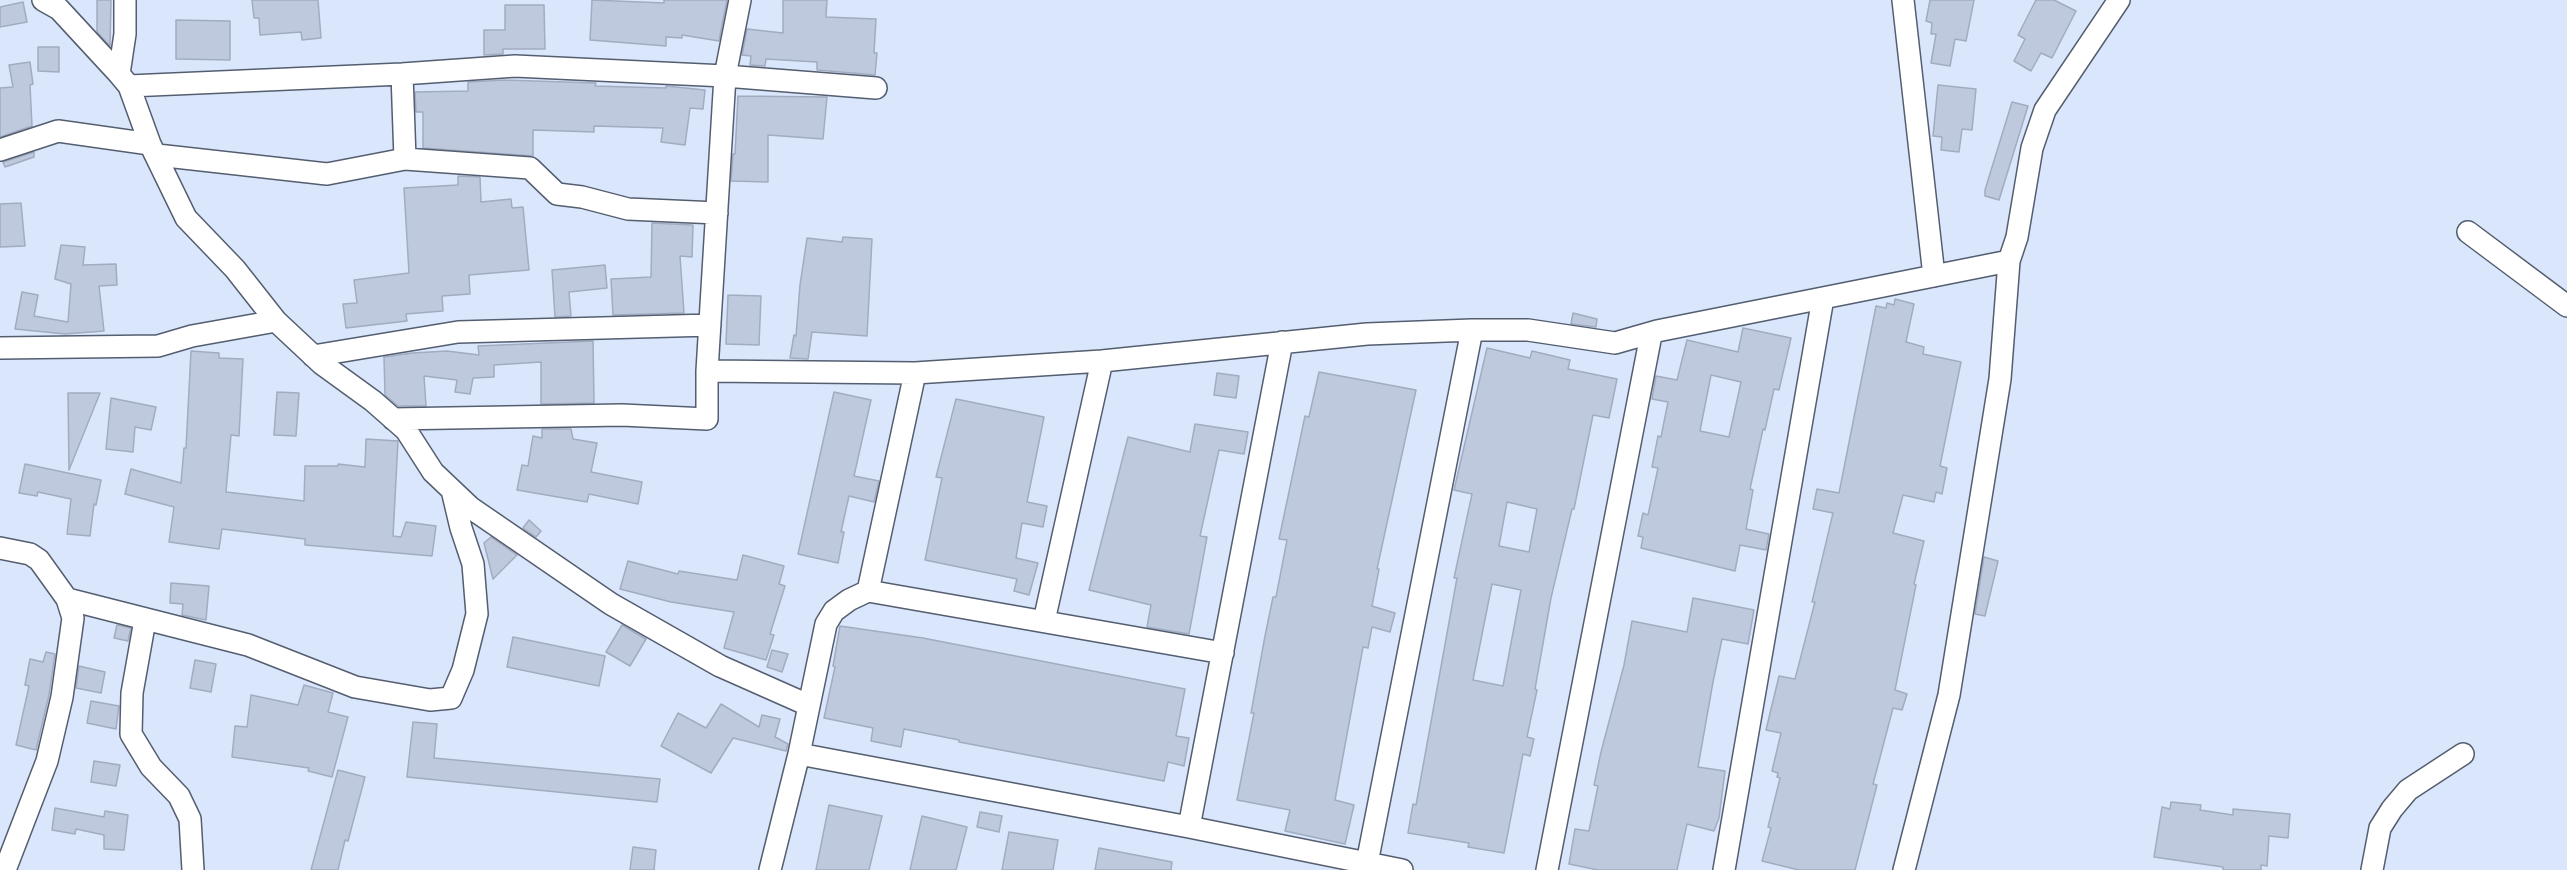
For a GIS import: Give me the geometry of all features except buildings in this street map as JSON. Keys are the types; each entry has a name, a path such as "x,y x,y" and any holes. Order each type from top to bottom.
{"street":[{"path":"43,0 59,9 124,80 186,218 235,269 276,321 313,356 406,430 433,472 471,508 611,604 720,666 808,705"},
{"path":"124,0 124,80"},
{"path":"393,419 622,415 707,419 707,371 725,76 740,0"},
{"path":"1903,0 1934,276"},
{"path":"1904,870 1949,695 2000,379 2009,261 2017,237 2032,148 2045,110 2119,0"},
{"path":"124,80 402,74 515,66 725,76 876,88"},
{"path":"402,74 405,159"},
{"path":"0,150 58,131 154,150 327,174 405,159 530,168 557,194 582,197 628,209 717,213"},
{"path":"2468,232 2567,306"},
{"path":"707,371 915,374 1102,361 1367,334 1472,330 1528,330 1615,343 1657,331 2009,261"},
{"path":"1724,870 1823,298"},
{"path":"0,348 158,346 192,336 276,321"},
{"path":"313,356 458,332 710,325"},
{"path":"1367,863 1472,330"},
{"path":"1547,870 1651,334"},
{"path":"1189,827 1282,342"},
{"path":"1044,621 1102,361"},
{"path":"868,591 915,374"},
{"path":"67,599 248,645 355,687 430,700 451,698 463,670 477,614 473,564 460,528 452,490"},
{"path":"0,548 30,554 39,560 67,599 73,618 60,708 47,761 5,870"},
{"path":"770,870 799,754 826,624 834,611 849,600 868,591 1223,653"},
{"path":"144,620 132,693 131,734 151,767 179,796 190,819 193,870"},
{"path":"799,754 1189,827 1402,870"},
{"path":"2372,870 2380,828 2391,809 2408,790 2463,754"}]}
